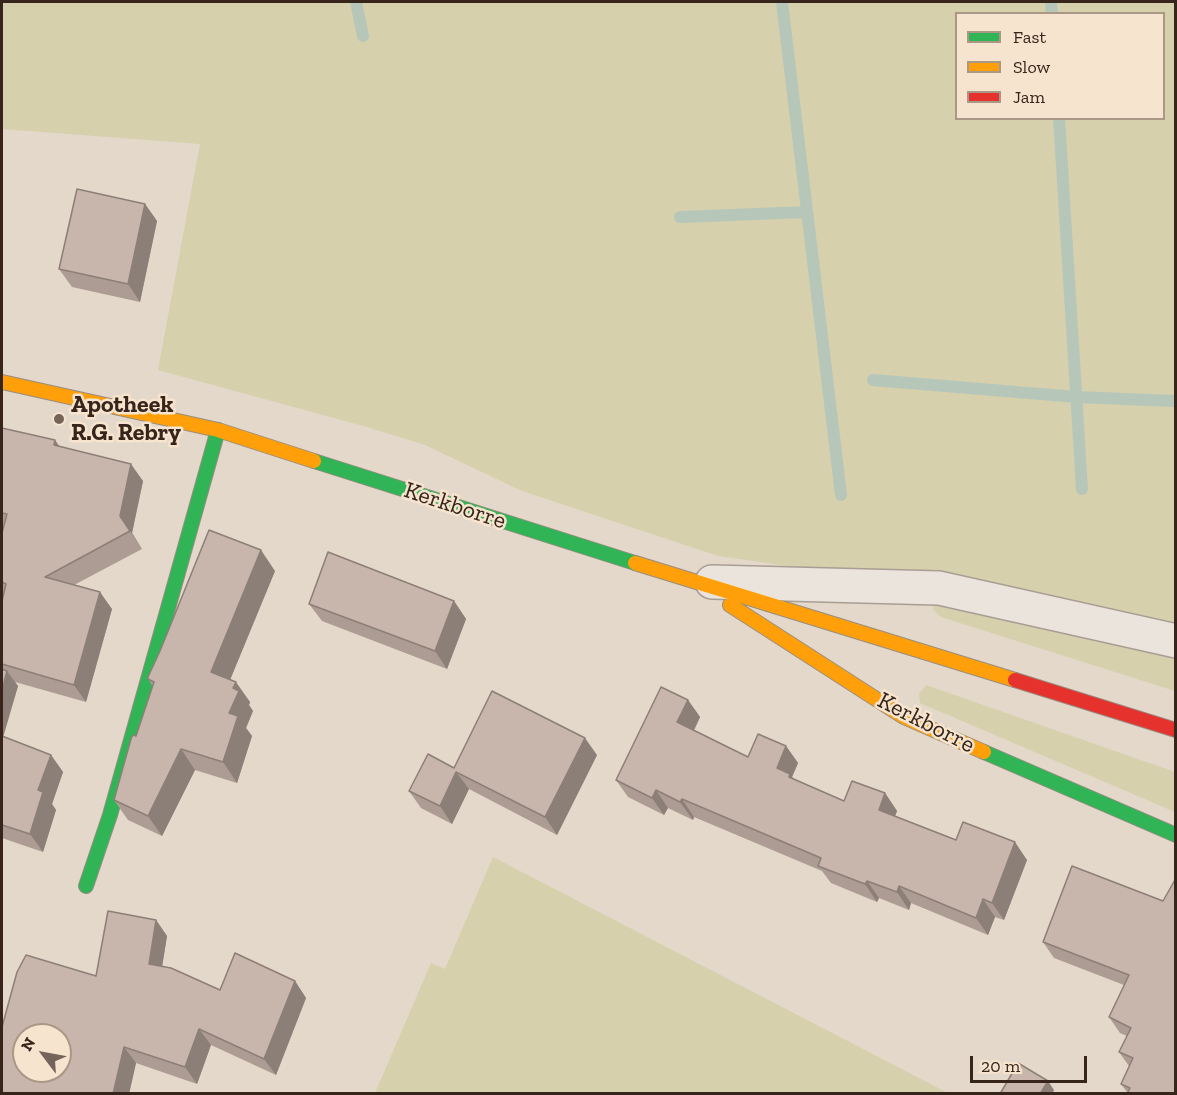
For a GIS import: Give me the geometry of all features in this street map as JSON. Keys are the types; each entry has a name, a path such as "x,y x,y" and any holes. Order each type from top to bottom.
{"street":[{"name":"Kerkborre","path":"2,382 218,430 693,581 1176,730"},
{"path":"86,886 110,815 218,430"},
{"name":"Kerkborre","path":"693,581 939,588 1176,640"},
{"name":"Kerkborre","path":"693,581 904,717 1176,835"}],"shaded area":[{"path":"2,2 1175,2 1175,624 955,575 889,569 822,571 718,556 522,491 425,445 158,370 200,144 2,129"},
{"path":"943,599 1175,652 1175,691 941,617 933,610 934,604"},
{"path":"926,685 1175,772 1175,812 920,703 919,694"},
{"path":"493,857 948,1093 375,1093 431,963 445,969"}],"building":[{"path":"77,189 145,204 128,284 59,269"},
{"path":"2,428 55,440 54,445 131,464 120,516 130,531 45,577 100,592 74,685 2,664 2,601 6,584 2,582 2,533 7,514 2,513"},
{"path":"209,530 261,550 211,672 236,682 233,688 239,691 229,713 238,716 223,762 181,749 148,816 114,800 131,739 133,735 136,736 154,682 148,677"},
{"path":"328,552 454,601 435,651 309,604"},
{"path":"2,669 7,671 2,690"},
{"path":"661,687 688,700 677,722 748,757 758,734 786,746 777,768 790,774 789,777 844,801 852,781 885,793 879,810 956,840 963,822 1015,842 992,903 983,899 976,918 899,886 897,892 867,881 865,884 818,866 821,858 682,799 680,802 656,790 652,798 616,780"},
{"path":"492,691 585,738 545,817 456,772 440,806 409,791 428,754 454,768"},
{"path":"2,736 51,755 38,790 43,792 30,834 2,825"},
{"path":"1072,866 1163,901 1176,878 1176,1094 1127,1094 1130,1088 1121,1084 1133,1058 1119,1052 1131,1028 1109,1017 1129,975 1043,942"},
{"path":"108,911 156,920 149,964 171,968 220,990 235,953 295,981 264,1059 199,1029 185,1067 124,1047 113,1094 2,1094 2,1027 17,972 26,955 96,976"},
{"path":"1018,1063 1048,1081 1040,1094 1000,1094"}],"waterway":[{"path":"356,2 363,36"},
{"path":"782,2 841,495"},
{"path":"1051,2 1052,12"},
{"path":"1059,120 1082,489"},
{"path":"680,217 807,212"},
{"path":"873,380 1076,397 1176,401"}],"traffic: fast":[{"path":"86,886 110,815 218,430"},
{"path":"314,461 635,563"},
{"path":"984,752 1176,835"}],"traffic: slow":[{"path":"2,382 218,430 314,461"},
{"path":"635,563 1015,680"},
{"path":"730,605 904,717 984,752"}],"traffic: jam":[{"path":"1015,680 1176,730"}],"place":[{"name":"Apotheek R.G. Rebry","path":"59,419"}]}
